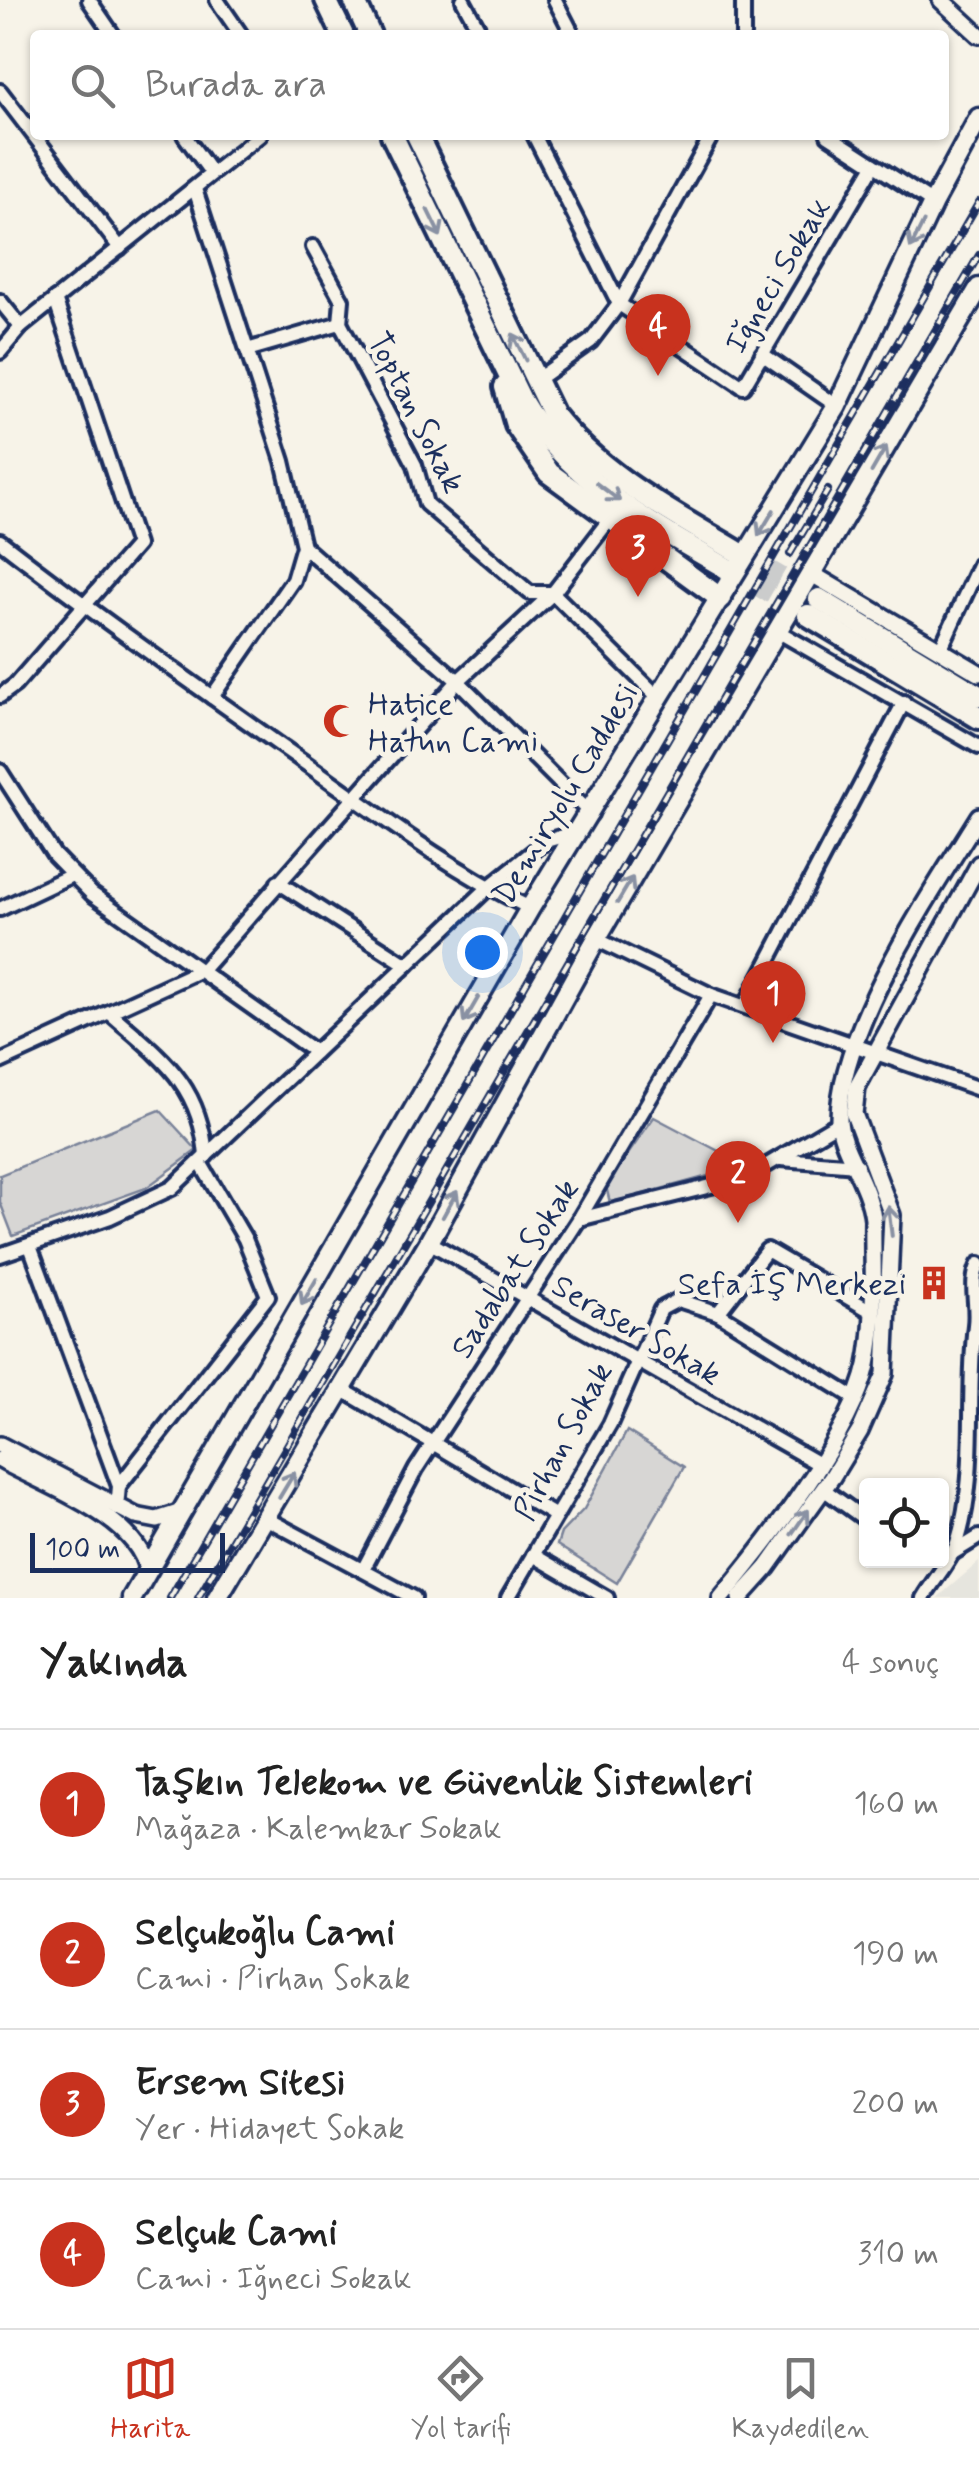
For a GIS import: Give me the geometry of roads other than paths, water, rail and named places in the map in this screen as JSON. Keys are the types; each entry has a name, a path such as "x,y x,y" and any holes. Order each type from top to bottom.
{"main road":[{"path":"326,0 341,30"},
{"path":"354,0 368,30"},
{"name":"Demiryolu Caddesi","path":"132,1598 530,908 837,406 933,203 979,118"},
{"path":"394,140 532,420 576,467 637,514 733,560 582,446 554,415 425,140"},
{"path":"217,1598 343,1390 596,939 979,288"},
{"path":"498,355 511,410 532,452 560,482 720,598"},
{"path":"979,696 814,607 979,718"}],"street":[{"path":"89,0 110,30"},
{"path":"217,0 238,30"},
{"path":"464,0 479,30"},
{"path":"555,0 570,30"},
{"path":"742,30 743,0"},
{"path":"941,0 979,36"},
{"path":"0,92 30,131"},
{"path":"37,140 120,248"},
{"path":"188,140 210,171"},
{"path":"0,352 21,327 253,140"},
{"path":"537,140 619,304"},
{"path":"536,381 591,341 619,304 709,140"},
{"path":"836,140 933,203"},
{"name":"Iğneci Sokak","path":"619,304 742,388 874,165"},
{"path":"195,189 283,461 304,546 293,580 212,697"},
{"name":"Toptan Sokak","path":"313,248 342,300 340,323 414,466 426,504 530,593 558,598"},
{"path":"0,696 86,608 137,546 55,299"},
{"path":"0,301 21,327"},
{"path":"247,350 340,323"},
{"path":"762,354 837,406"},
{"path":"0,1062 203,969 352,796 390,761 458,681 558,598 610,519"},
{"path":"0,540 86,608 352,796 488,888 530,908"},
{"path":"0,1255 144,1203 203,1160 488,888 546,841 586,822 458,681 304,546"},
{"path":"940,650 979,565"},
{"path":"812,574 979,673"},
{"path":"558,598 657,696"},
{"path":"779,632 979,746"},
{"path":"746,1006 904,702"},
{"path":"0,771 72,875 92,894 315,1052"},
{"path":"721,1598 756,1556 818,1463 867,1366 873,1219 858,1165 838,1123 854,1042 979,816"},
{"path":"740,1598 823,1489 860,1430 885,1374 892,1214 854,1114 857,1087 979,864"},
{"path":"0,909 72,875"},
{"path":"278,882 406,966"},
{"path":"596,939 712,995 979,1088"},
{"name":"Sadabat Sokak","path":"363,1570 433,1443 579,1219 712,995"},
{"path":"110,1012 184,1079 196,1108 203,1160 246,1239 268,1296 119,1486"},
{"path":"579,1219 747,1178 838,1123"},
{"path":"778,1159 858,1165"},
{"name":"Seraser Sokak","path":"429,1242 818,1463"},
{"path":"30,1246 119,1486 118,1509"},
{"path":"854,1398 718,1313 768,1250 871,1312"},
{"path":"951,1554 969,1497 969,1354 977,1321 974,1274 979,1264"},
{"name":"Pirhan Sokak","path":"508,1598 610,1424 662,1308 678,1300 718,1313"},
{"path":"343,1390 556,1516"},
{"path":"0,1445 118,1509 156,1520 182,1512"},
{"path":"0,1460 119,1525 137,1542 148,1571"},
{"path":"969,1475 979,1492"},
{"path":"823,1489 859,1515"},
{"path":"267,1519 414,1598"},
{"path":"951,1554 979,1537"},
{"path":"533,1555 607,1598"},
{"path":"923,1598 939,1568"}],"tunnel":[{"path":"738,552 817,598"},
{"path":"728,569 808,615"}],"railway":[{"path":"170,1598 979,202"},
{"path":"198,1598 979,255"},
{"path":"790,554 828,490"}],"place":[{"name":"Selçuk Cami","path":"658,376"},
{"name":"Ersem Sitesi","path":"638,597"},
{"name":"Hatice Hatun Cami","path":"340,721"},
{"name":"Taşkın Telekom ve Güvenlik Sistemleri","path":"773,1043"},
{"name":"Selçukoğlu Cami","path":"738,1223"},
{"name":"Sefa İş Merkezi","path":"934,1283"}]}
